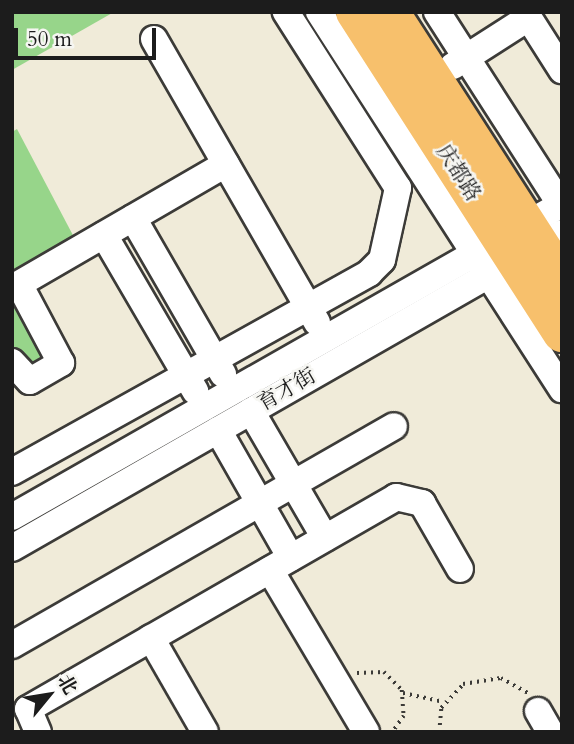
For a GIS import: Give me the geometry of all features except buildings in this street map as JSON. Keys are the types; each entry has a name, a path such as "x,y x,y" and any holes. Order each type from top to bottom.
{"highway":[{"name":"庆都路","path":"355,12 515,247 562,279"},
{"name":"庆都路","path":"390,12 433,79 515,247 562,333"}],"street":[{"path":"12,472 309,307 382,260 399,201 398,188 286,12"},
{"path":"319,12 515,247 562,389"},
{"path":"437,12 561,205"},
{"path":"433,79 526,15 562,70"},
{"path":"154,38 326,338"},
{"path":"12,362 30,382 58,367 61,357 16,286 226,164"},
{"name":"育才街","path":"12,548 251,411 515,247 561,205"},
{"path":"132,218 232,391"},
{"path":"104,235 204,407"},
{"name":"育才街","path":"12,517 326,338 515,247"},
{"path":"251,411 325,538"},
{"path":"12,645 394,426"},
{"path":"218,430 259,503 280,564 366,732"},
{"path":"38,732 29,709 396,497 414,496 460,569"},
{"path":"151,638 205,732"}],"path":[{"path":"439,732 444,702 463,684 501,678 528,693 544,721"},
{"path":"403,693 444,702"}],"green space":[{"path":"12,12 114,12 12,70"},
{"path":"17,129 76,241 12,277 12,132"},
{"path":"19,302 51,351 35,372 12,351 12,303"}]}
